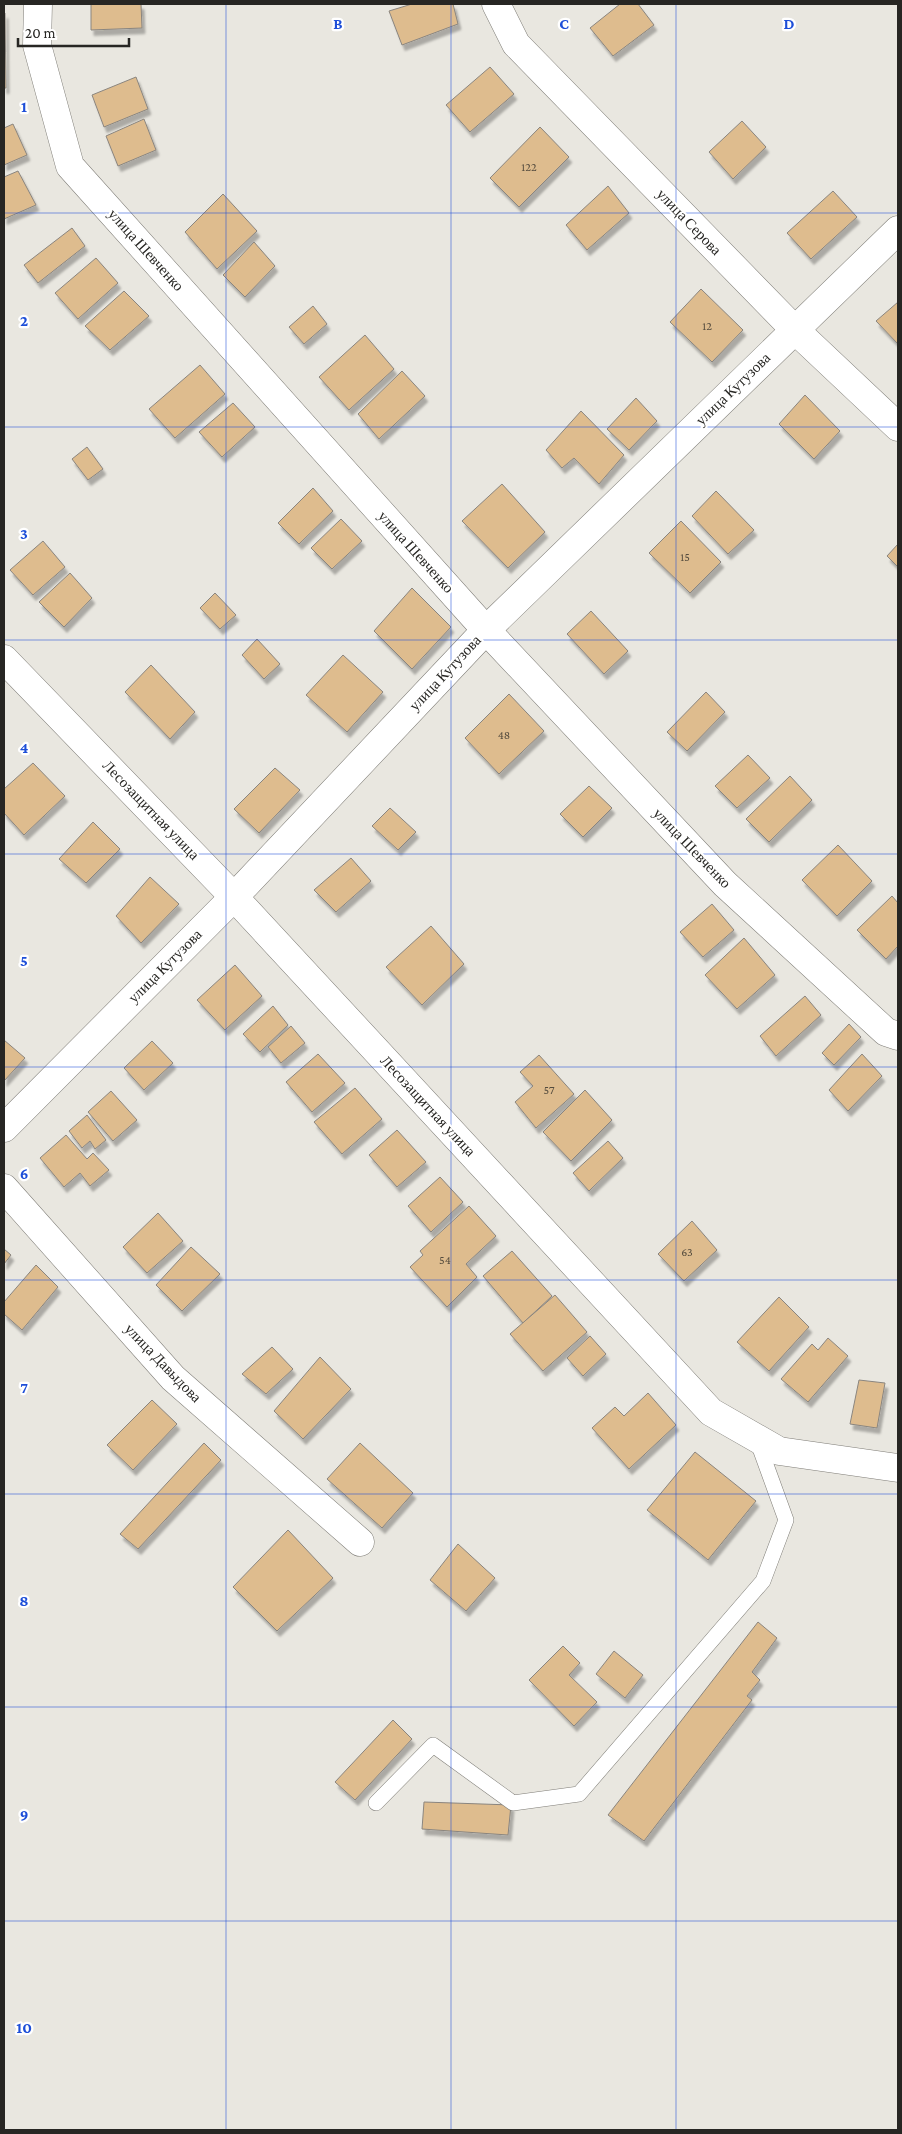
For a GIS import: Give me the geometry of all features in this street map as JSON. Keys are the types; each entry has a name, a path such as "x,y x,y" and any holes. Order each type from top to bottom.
{"street":[{"name":"улица Шевченко","path":"38,4 37,45 70,166 486,630 726,884 886,1032 898,1036"},
{"name":"улица Серова","path":"496,4 516,44 794,329 898,426"},
{"name":"улица Кутузова","path":"4,1128 234,897 486,630 898,230"},
{"name":"Лесозащитная улица","path":"4,659 234,897 711,1412 778,1451 898,1468"},
{"name":"улица Давыдова","path":"4,1188 173,1378 360,1542"}],"lane":[{"path":"376,1804 433,1744 513,1803 579,1794 763,1581 786,1520 757,1438"}],"building":[{"path":"91,4 141,4 142,28 91,30"},
{"path":"412,4 453,4 458,24 402,45 389,11"},
{"path":"620,4 638,4 654,25 613,56 590,28"},
{"path":"5,13 6,88 4,88"},
{"path":"490,67 514,94 470,132 446,105"},
{"path":"136,77 148,109 104,127 92,95"},
{"path":"144,119 156,150 118,166 106,136"},
{"path":"742,121 766,147 733,179 709,152"},
{"path":"13,124 27,155 4,165 4,128"},
{"path":"540,127 569,157 519,207 490,178"},
{"path":"18,171 36,205 4,219 4,177"},
{"path":"608,186 629,213 587,250 566,225"},
{"path":"833,191 857,217 811,259 787,233"},
{"path":"223,194 257,231 217,269 185,232"},
{"path":"72,228 85,246 38,283 24,265"},
{"path":"254,242 275,266 245,297 223,275"},
{"path":"96,258 118,283 78,319 55,293"},
{"path":"701,289 743,330 712,362 670,322"},
{"path":"124,291 149,316 110,350 85,326"},
{"path":"898,302 898,344 876,321"},
{"path":"313,306 327,324 304,344 289,327"},
{"path":"365,335 394,369 349,410 319,377"},
{"path":"200,365 225,394 175,438 149,409"},
{"path":"402,371 425,396 379,439 358,414"},
{"path":"805,395 840,431 814,459 779,424"},
{"path":"636,398 657,421 629,450 607,429"},
{"path":"233,403 255,427 222,457 199,432"},
{"path":"581,411 624,455 599,484 574,458 562,468 546,450"},
{"path":"87,447 103,469 88,480 72,459"},
{"path":"502,484 545,532 508,568 462,521"},
{"path":"313,488 333,511 299,544 278,523"},
{"path":"716,491 754,530 728,554 692,516"},
{"path":"341,519 362,541 332,569 311,548"},
{"path":"681,521 721,562 690,593 649,553"},
{"path":"43,541 65,567 33,595 10,570"},
{"path":"898,544 898,567 887,556"},
{"path":"70,573 92,598 64,627 39,602"},
{"path":"412,588 451,627 412,669 374,631"},
{"path":"215,593 236,615 220,629 200,608"},
{"path":"591,611 628,651 604,674 567,634"},
{"path":"257,639 280,664 264,679 242,655"},
{"path":"343,655 383,692 347,732 306,695"},
{"path":"151,665 195,712 170,739 125,692"},
{"path":"706,692 725,712 687,751 667,732"},
{"path":"509,694 544,731 499,774 465,738"},
{"path":"748,755 770,778 737,808 715,786"},
{"path":"33,763 65,796 24,835 4,813 4,789"},
{"path":"275,768 300,790 259,833 234,809"},
{"path":"790,776 812,800 769,842 746,819"},
{"path":"589,786 612,808 583,837 560,814"},
{"path":"390,808 416,832 398,850 372,826"},
{"path":"93,822 120,849 86,883 59,859"},
{"path":"838,845 872,881 837,916 802,880"},
{"path":"351,858 371,881 336,912 314,890"},
{"path":"150,877 179,904 141,943 116,916"},
{"path":"892,896 898,903 898,946 886,959 857,930"},
{"path":"712,904 734,930 703,957 680,932"},
{"path":"431,926 464,964 422,1005 386,967"},
{"path":"744,938 775,975 737,1009 705,975"},
{"path":"235,965 262,996 225,1030 197,1000"},
{"path":"805,996 821,1015 776,1056 760,1036"},
{"path":"273,1006 288,1025 260,1052 243,1034"},
{"path":"849,1024 861,1037 834,1065 822,1053"},
{"path":"291,1026 305,1043 281,1063 268,1047"},
{"path":"4,1040 25,1058 4,1081"},
{"path":"152,1041 173,1063 144,1090 124,1068"},
{"path":"318,1054 345,1083 312,1112 286,1082"},
{"path":"862,1054 882,1076 848,1111 829,1090"},
{"path":"539,1055 574,1094 536,1128 515,1102 533,1086 520,1072"},
{"path":"355,1088 382,1119 342,1154 314,1122"},
{"path":"585,1090 612,1120 571,1161 543,1132"},
{"path":"111,1091 137,1120 113,1141 88,1112"},
{"path":"87,1115 106,1140 95,1149 90,1141 82,1148 69,1131"},
{"path":"397,1130 426,1162 397,1187 369,1155"},
{"path":"66,1135 87,1159 93,1153 109,1170 90,1186 80,1173 64,1187 40,1158"},
{"path":"608,1141 623,1158 589,1191 573,1173"},
{"path":"440,1177 463,1202 431,1232 408,1206"},
{"path":"469,1206 496,1236 466,1264 477,1277 447,1307 410,1267 423,1255 420,1251"},
{"path":"158,1213 183,1241 147,1273 123,1247"},
{"path":"692,1221 717,1250 684,1281 658,1254"},
{"path":"191,1247 220,1274 182,1311 156,1285"},
{"path":"4,1249 11,1255 4,1264"},
{"path":"512,1251 552,1296 523,1323 483,1276"},
{"path":"36,1265 58,1287 22,1330 4,1314 4,1302"},
{"path":"555,1295 587,1332 543,1371 510,1334"},
{"path":"779,1297 809,1327 769,1371 737,1342"},
{"path":"590,1336 606,1354 583,1376 567,1358"},
{"path":"828,1338 848,1356 808,1402 781,1379 812,1344 818,1350"},
{"path":"272,1347 293,1369 266,1394 242,1374"},
{"path":"320,1357 351,1389 303,1439 274,1411"},
{"path":"859,1380 885,1383 877,1428 850,1424"},
{"path":"648,1393 676,1425 629,1469 592,1428 615,1407 624,1416"},
{"path":"152,1400 177,1424 133,1470 107,1445"},
{"path":"204,1443 221,1460 138,1549 120,1534"},
{"path":"360,1443 413,1493 382,1528 327,1479"},
{"path":"695,1452 756,1501 708,1560 647,1510"},
{"path":"288,1530 333,1578 277,1631 233,1587"},
{"path":"458,1544 495,1578 466,1611 430,1580"},
{"path":"758,1622 777,1638 752,1672 760,1680 747,1696 752,1700 644,1841 608,1815"},
{"path":"563,1646 580,1663 569,1675 597,1702 574,1726 529,1680"},
{"path":"614,1651 643,1675 625,1698 596,1674"},
{"path":"393,1720 412,1739 355,1800 335,1782"},
{"path":"424,1802 511,1805 508,1835 422,1829"}]}
